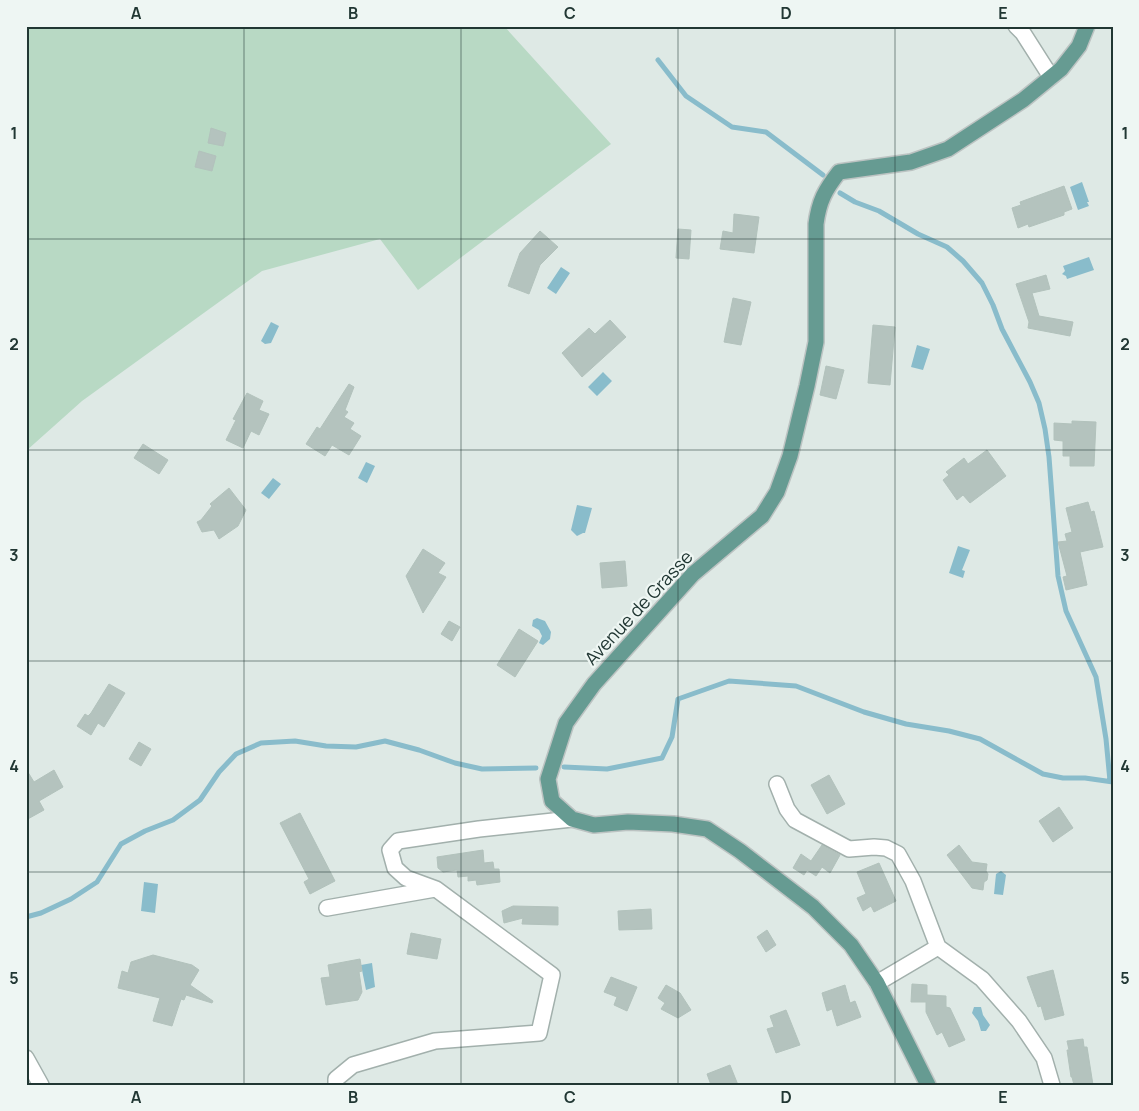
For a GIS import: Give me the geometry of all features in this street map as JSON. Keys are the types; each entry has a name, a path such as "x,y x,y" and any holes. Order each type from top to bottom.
{"main road":[{"name":"Avenue de Grasse","path":"572,820 552,801 548,779 566,723 594,684 660,610 693,574 762,516 777,492 790,456 816,342 816,224 819,205 826,188 839,172 911,162 948,149 1023,100 1061,69 1079,46 1087,26"},
{"path":"572,820 594,824 628,822 673,824 707,829 740,851 813,907 851,945 877,983 928,1085"}],"street":[{"path":"1016,26 1023,32 1051,77"},
{"path":"777,784 787,809 795,820 849,849 886,848 898,854 913,881 938,947 982,979 1020,1021 1044,1058 1052,1085"},
{"path":"336,1085 336,1079 353,1065 435,1041 539,1033 552,975 436,889 406,878 395,868 390,850 398,841 479,829 572,820"},
{"path":"327,908 436,889"},
{"path":"877,983 938,947"},
{"path":"26,1058 41,1085"}],"green space":[{"path":"26,26 504,26 611,144 418,290 380,239 262,271 82,401 26,451"}],"water":[{"path":"1082,182 1089,206 1078,210 1070,187"},
{"path":"1089,257 1094,270 1067,279 1062,274 1065,271 1063,266"},
{"path":"561,267 570,273 556,294 547,288"},
{"path":"271,322 279,326 271,343 265,344 261,341"},
{"path":"917,345 930,349 923,370 911,367"},
{"path":"603,372 612,381 597,396 588,387"},
{"path":"366,462 375,466 367,483 358,478"},
{"path":"273,478 281,484 269,499 261,493"},
{"path":"577,505 592,508 585,533 577,536 571,530"},
{"path":"958,546 970,550 962,570 965,571 963,578 949,573"},
{"path":"537,618 545,621 551,632 550,639 543,645 539,643 542,636 539,630 532,626 533,620"},
{"path":"1001,871 1006,875 1003,895 994,894 996,874"},
{"path":"144,882 158,884 155,913 141,911"},
{"path":"372,963 375,987 366,990 361,965"},
{"path":"974,1007 981,1007 983,1015 990,1025 986,1031 981,1031 978,1021 972,1013"}],"building":[{"path":"211,128 226,133 223,146 208,143"},
{"path":"199,151 216,156 212,171 195,167"},
{"path":"1064,186 1072,209 1064,212 1064,215 1029,227 1028,224 1018,228 1012,208 1021,205 1020,202"},
{"path":"734,214 759,217 754,253 720,249 723,231 733,233"},
{"path":"678,229 691,230 689,259 676,258"},
{"path":"540,231 558,247 540,265 529,294 508,286 520,253"},
{"path":"1046,275 1050,289 1032,293 1039,316 1073,322 1070,336 1028,328 1029,322 1016,284"},
{"path":"733,298 751,302 741,345 724,342"},
{"path":"610,320 626,337 582,377 562,353 589,328 595,334"},
{"path":"873,325 895,327 890,385 868,383"},
{"path":"826,366 844,370 836,399 820,395"},
{"path":"349,384 354,387 345,410 348,412 344,417 354,423 350,429 361,436 349,455 332,445 325,456 306,444 317,427 320,429"},
{"path":"247,393 263,401 259,410 269,414 259,435 251,431 243,448 226,440 236,420 233,419"},
{"path":"1072,421 1096,422 1094,466 1070,466 1070,456 1063,456 1063,441 1054,440 1054,423 1072,424"},
{"path":"143,444 168,460 159,474 134,458"},
{"path":"987,450 1006,476 970,503 963,495 957,500 943,480 949,475 946,472 964,458 968,464"},
{"path":"229,488 246,510 238,526 219,539 214,530 202,532 197,522 201,520 212,506 210,504"},
{"path":"1088,502 1091,512 1094,511 1103,547 1080,552 1087,585 1066,590 1063,577 1067,576 1058,542 1067,541 1065,534 1072,532 1066,508"},
{"path":"423,549 445,563 438,573 446,577 423,613 406,576"},
{"path":"625,561 627,586 602,588 600,563"},
{"path":"449,621 460,627 452,641 441,634"},
{"path":"519,629 538,641 515,677 497,665"},
{"path":"109,684 125,693 104,727 98,723 91,735 77,726 85,714 88,716 91,713"},
{"path":"139,742 151,749 141,766 129,759"},
{"path":"26,769 34,782 54,770 63,787 39,801 44,810 26,820"},
{"path":"829,775 845,804 827,814 811,785"},
{"path":"1059,807 1073,828 1053,842 1039,821"},
{"path":"300,813 335,881 310,894 304,882 309,879 280,823"},
{"path":"822,845 840,855 830,873 822,867 816,876 807,870 804,875 793,868 801,854 811,861"},
{"path":"959,845 972,862 987,864 986,871 988,874 983,890 972,888 947,855"},
{"path":"483,850 484,863 493,862 494,869 499,869 500,882 477,885 476,880 468,881 468,876 458,877 457,870 443,872 438,868 437,857"},
{"path":"879,863 896,901 874,912 871,906 863,911 857,898 866,894 857,872"},
{"path":"513,906 558,907 558,925 522,924 523,918 504,923 502,911"},
{"path":"651,909 652,929 619,930 618,911"},
{"path":"767,930 776,945 766,952 757,937"},
{"path":"411,933 441,939 437,959 407,954"},
{"path":"153,955 192,965 199,970 190,985 213,1001 212,1003 186,995 184,1000 181,999 172,1026 153,1021 160,998 118,988 122,971 128,973 131,962"},
{"path":"360,959 362,971 359,972 362,992 358,1000 326,1005 321,978 330,977 328,965"},
{"path":"1053,970 1064,1015 1045,1020 1041,1006 1038,1007 1027,977"},
{"path":"611,977 637,987 627,1011 614,1005 617,997 604,992"},
{"path":"912,984 927,985 927,995 946,996 946,1007 950,1008 965,1040 949,1047 942,1032 937,1035 926,1012 926,1002 911,1002"},
{"path":"666,985 680,993 691,1010 678,1018 661,1009 665,1003 658,998"},
{"path":"845,985 850,1003 855,1001 861,1017 837,1026 832,1009 827,1011 822,993"},
{"path":"786,1010 800,1045 776,1053 767,1029 774,1027 770,1016"},
{"path":"1083,1039 1084,1047 1087,1047 1093,1085 1074,1085 1071,1077 1067,1041"},
{"path":"730,1065 738,1085 711,1085 707,1074"}],"waterway":[{"path":"658,60 686,96 732,127 766,132 823,175"},
{"path":"840,193 855,202 879,211 918,234 947,247 963,261 982,283 1002,329 1030,382 1039,403 1045,429 1049,457 1058,576 1066,611 1096,677 1106,739 1110,781"},
{"path":"564,767 607,769 662,758 672,737 678,699 729,681 796,686 864,712 906,724 949,731 980,739 1043,774 1063,778 1085,778 1113,782"},
{"path":"26,917 41,913 71,899 97,882 121,844 145,831 173,820 200,800 219,772 236,754 261,743 295,741 326,746 356,747 385,741 419,750 455,763 482,769 536,768"}]}
